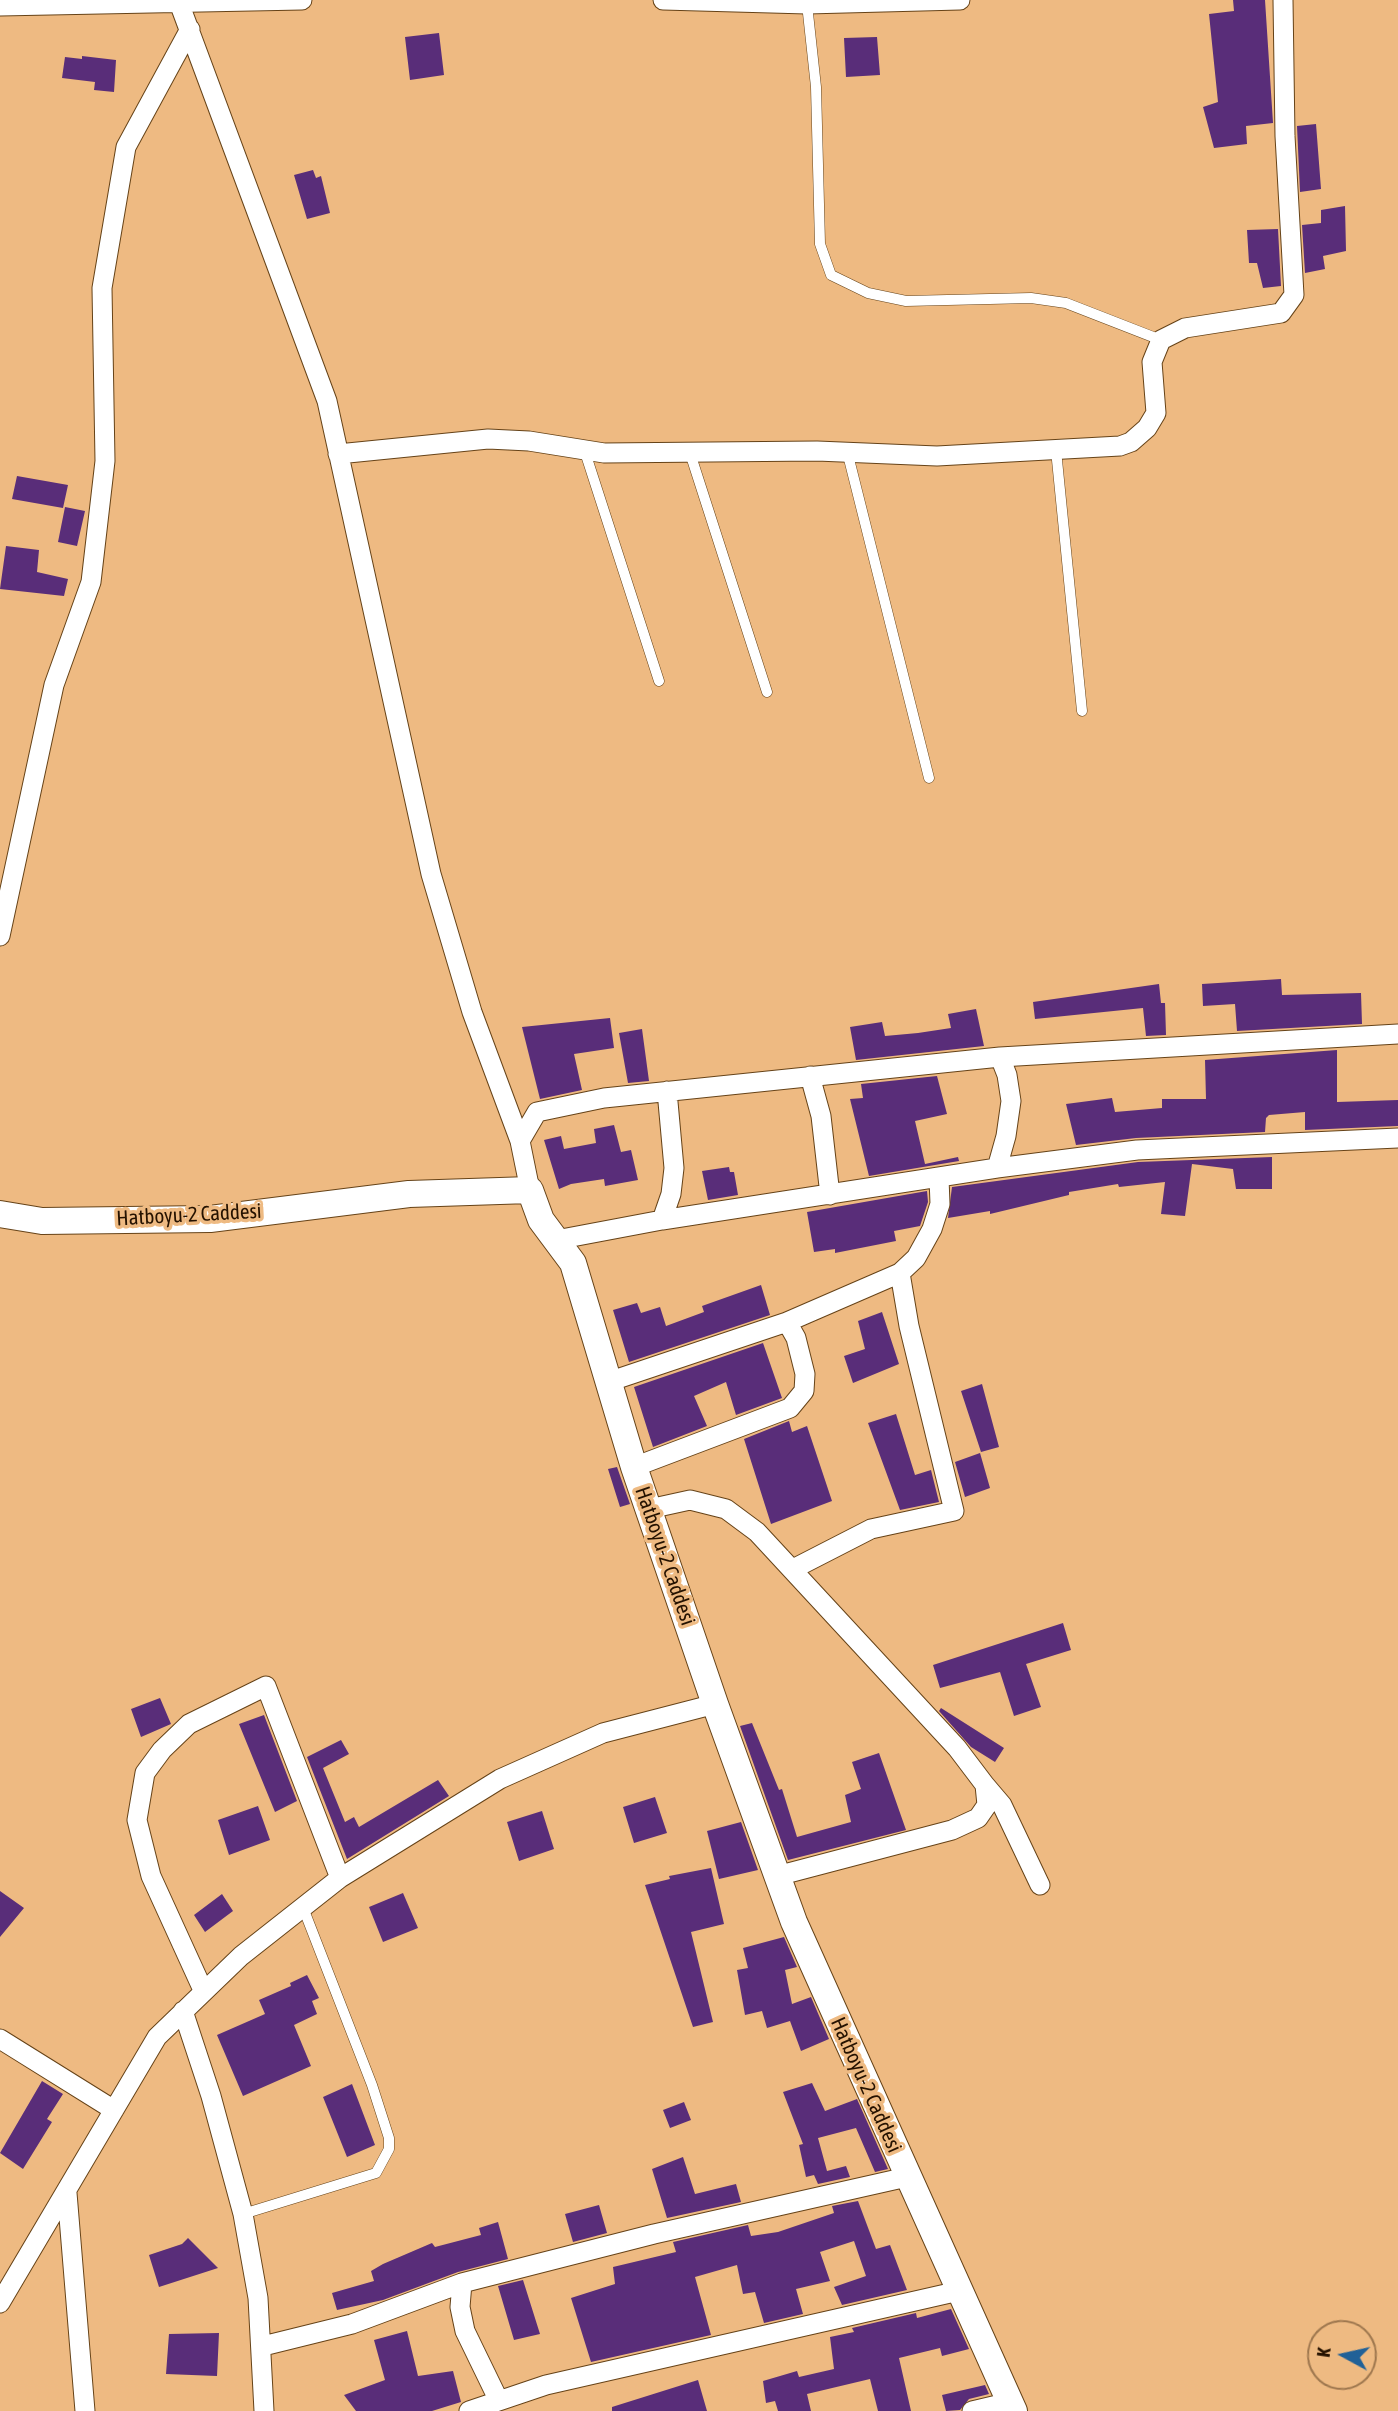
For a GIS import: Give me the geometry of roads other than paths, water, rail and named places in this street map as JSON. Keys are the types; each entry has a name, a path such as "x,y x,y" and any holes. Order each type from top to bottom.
{"main road":[{"name":"Hatboyu-2 Caddesi","path":"0,1214 42,1221 210,1219 409,1194 530,1190 541,1220 573,1263 635,1467 715,1704 777,1876 907,2177 1012,2406"}],"street":[{"path":"0,6 302,0"},
{"path":"663,0 807,4 960,0"},
{"path":"338,454 488,439 529,440 585,452 846,452 937,456 1120,446 1140,436 1156,413 1152,362 1161,340 1185,328 1281,313 1294,295 1285,136 1283,0"},
{"path":"179,2 327,401 431,874 472,1012 520,1141 530,1190"},
{"path":"0,936 27,797 54,685 91,582 105,461 102,288 126,147 190,29"},
{"path":"520,1141 537,1112 604,1098 1000,1056 1398,1034"},
{"path":"997,1168 1006,1136 1011,1101 1007,1075 1000,1056"},
{"path":"810,1076 821,1116 831,1195"},
{"path":"662,1220 671,1194 674,1168 667,1091"},
{"path":"555,1240 662,1220 997,1168 1137,1150 1398,1138"},
{"path":"608,1382 787,1322 900,1273 916,1258 932,1229 940,1204 939,1178"},
{"path":"793,1569 871,1529 954,1511 909,1326 900,1273"},
{"path":"635,1467 790,1408 804,1391 805,1374 796,1338 787,1322"},
{"path":"649,1509 690,1500 726,1508 757,1532 957,1748 1002,1805 1040,1885"},
{"path":"203,1990 151,1876 137,1820 145,1773 162,1750 189,1724 266,1686 340,1878"},
{"path":"0,2303 157,2037 203,1990 302,1905 472,1795 532,1763 603,1733 715,1704"},
{"path":"777,1876 952,1830 978,1818 987,1805 985,1784"},
{"path":"183,2011 211,2096 243,2214 263,2346 264,2411"},
{"path":"0,2039 114,2110"},
{"path":"263,2346 352,2324 462,2283 654,2234 907,2177"},
{"path":"67,2193 85,2411"},
{"path":"462,2283 460,2306 465,2331 498,2399"},
{"path":"468,2411 498,2399 959,2291"},
{"path":"972,2411 1012,2406"}],"lane":[{"path":"807,4 816,87 820,244 831,275 868,293 905,301 1022,298 1066,303 1161,340"},
{"path":"1056,450 1082,711"},
{"path":"585,452 659,681"},
{"path":"846,452 929,778"},
{"path":"690,453 767,692"},
{"path":"243,2214 376,2173 389,2149 389,2138 372,2085 302,1905"}]}
